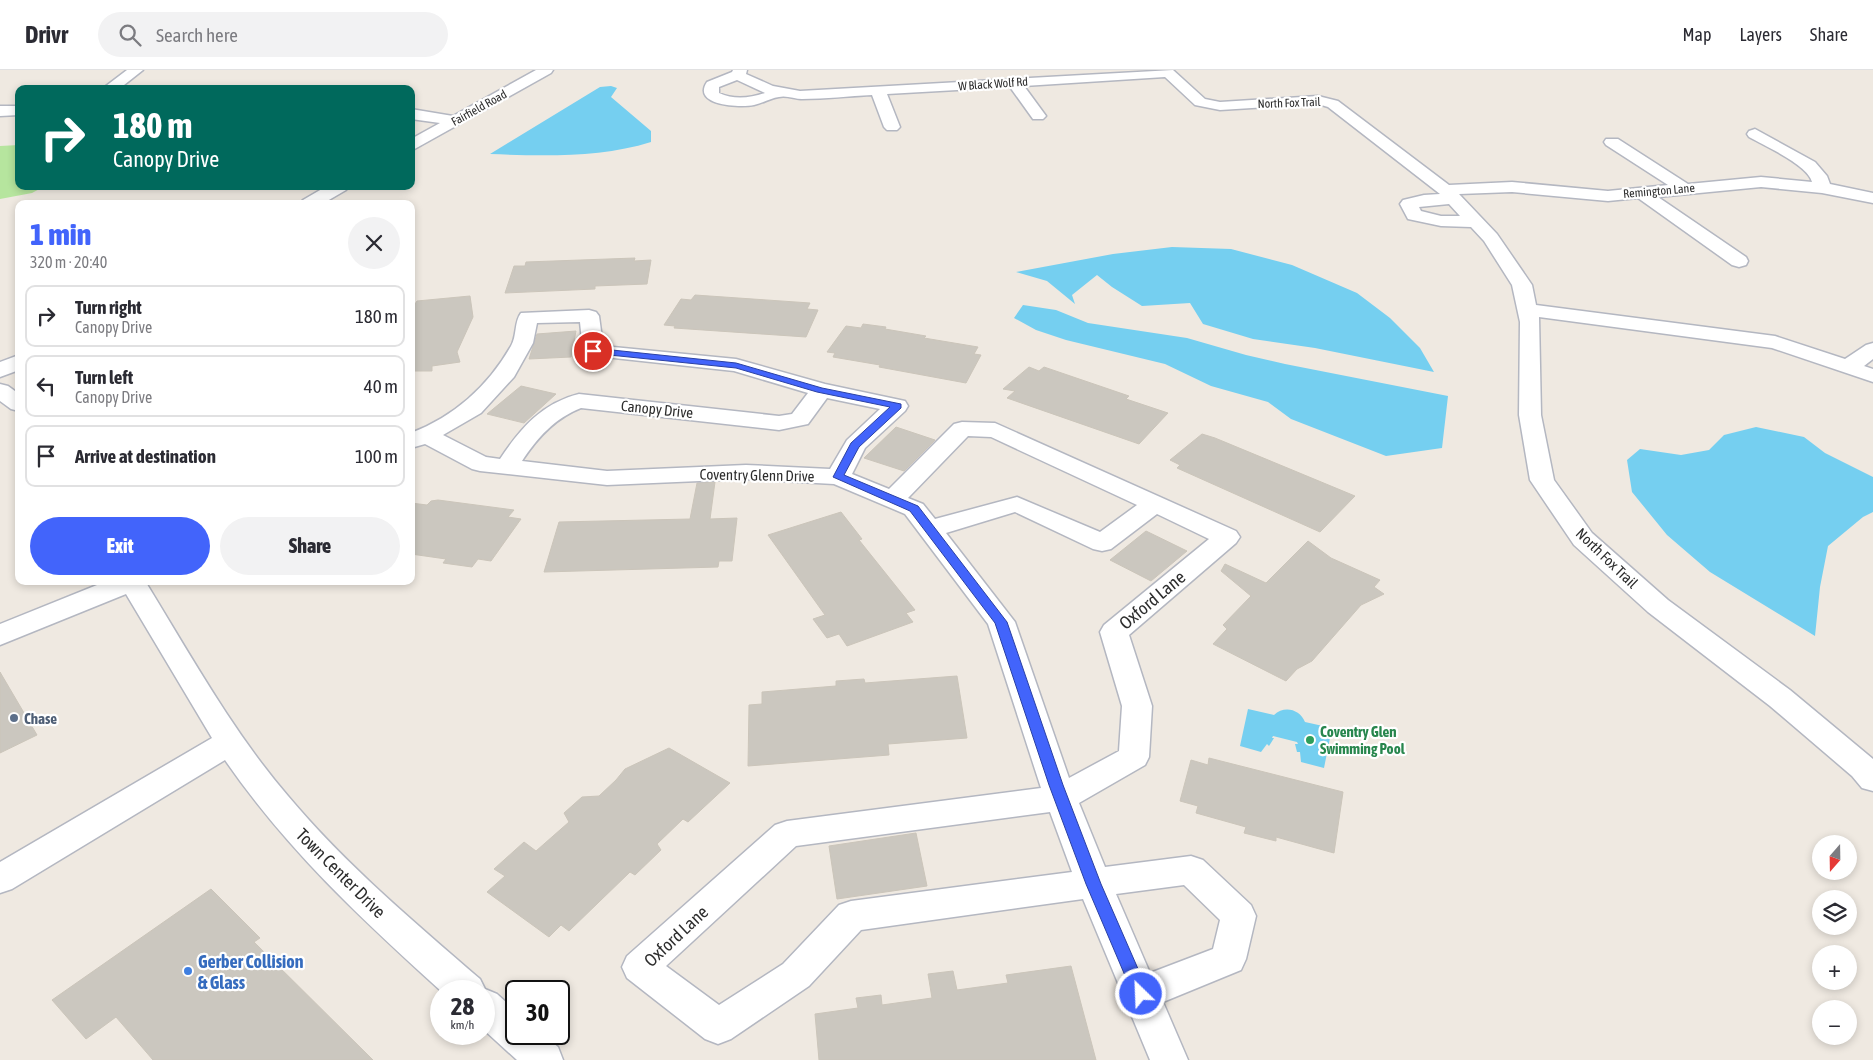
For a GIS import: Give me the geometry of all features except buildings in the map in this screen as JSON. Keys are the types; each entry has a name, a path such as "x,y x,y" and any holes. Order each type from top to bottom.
{"street":[{"path":"115,85 136,70"},
{"name":"Fairfield Road","path":"415,144 546,70"},
{"name":"W Black Wolf Rd","path":"777,92 818,96 1167,71"},
{"name":"North Fox Trail","path":"1167,71 1200,102 1220,106 1318,100 1333,104 1449,194 1491,238 1522,285 1530,322 1530,415 1542,480 1583,539 1658,606 1780,698 1863,768 1873,779"},
{"path":"740,72 751,84 777,92 765,99 738,102 720,100 712,95 712,85 740,72"},
{"path":"1015,83 1038,116"},
{"path":"878,92 892,127"},
{"path":"0,111 15,110"},
{"path":"415,115 455,121"},
{"path":"1755,134 1809,165 1819,176 1822,188"},
{"path":"1612,142 1685,189"},
{"name":"Remington Lane","path":"1449,194 1512,187 1608,196 1761,182 1822,188 1873,198"},
{"path":"316,200 333,190"},
{"path":"1642,193 1739,260"},
{"path":"1449,194 1409,204 1414,214 1441,221 1476,222"},
{"path":"1528,310 1775,342 1873,376"},
{"path":"419,438 473,408 506,372 523,343 528,317 588,316 593,351 736,365 821,390 897,406 855,445 838,477"},
{"name":"Canopy Drive","path":"506,467 529,433 561,406 579,401 779,423 800,419 821,390"},
{"path":"0,391 15,401"},
{"name":"Oxford Lane","path":"892,500 962,429 994,430 1227,537 1114,632 1137,706 1134,757 1061,798 787,834 640,967 718,1027 796,975 851,916 1191,870 1239,916 1228,960 1141,994"},
{"name":"Coventry Glenn Drive","path":"419,438 480,464 607,478 746,472 838,477 914,509 1001,622 1061,798 1094,884 1169,1060"},
{"path":"930,530 1017,504 1102,544 1155,504"},
{"path":"0,635 82,590 110,585"},
{"name":"Town Center Drive","path":"134,585 230,742 276,806 348,884 455,980"},
{"path":"0,879 230,742"},
{"path":"495,1016 544,1060"}],"lane":[{"path":"1848,367 1873,348"}],"green space":[{"path":"15,145 15,190 38,190 32,193 0,199 0,146"}],"water":[{"path":"611,86 617,88 611,97 651,131 651,142 612,151 571,155 490,154 600,87"},
{"path":"1172,247 1231,249 1292,265 1357,293 1390,318 1420,348 1434,372 1315,348 1253,339 1203,324 1190,303 1142,306 1097,275 1072,295 1075,304 1047,281 1016,272 1113,254"},
{"path":"1023,305 1056,310 1088,323 1187,338 1285,364 1448,396 1442,448 1386,456 1291,419 1268,402 1211,386 1165,364 1066,340 1036,330 1014,318"},
{"path":"1756,427 1804,437 1825,453 1873,477 1873,512 1863,517 1828,546 1820,587 1815,636 1710,572 1667,535 1632,492 1627,460 1640,449 1681,455 1709,450 1724,435"},
{"name":"Coventry Glen Swimming Pool","path":"1248,709 1274,715 1287,709 1296,711 1305,722 1332,728 1324,768 1301,762 1300,752 1297,752 1295,744 1298,744 1297,742 1273,736 1272,738 1274,738 1269,746 1267,744 1261,752 1240,746"}],"place":[{"name":"Chase","path":"14,718"},
{"name":"Coventry Glen Swimming Pool","path":"1310,740"},
{"name":"Gerber Collision & Glass","path":"188,971"}],"route":[{"path":"593,351 736,365 821,390 897,406 855,445 838,477 914,509 1001,622 1046,760 1094,884 1141,994"}]}
